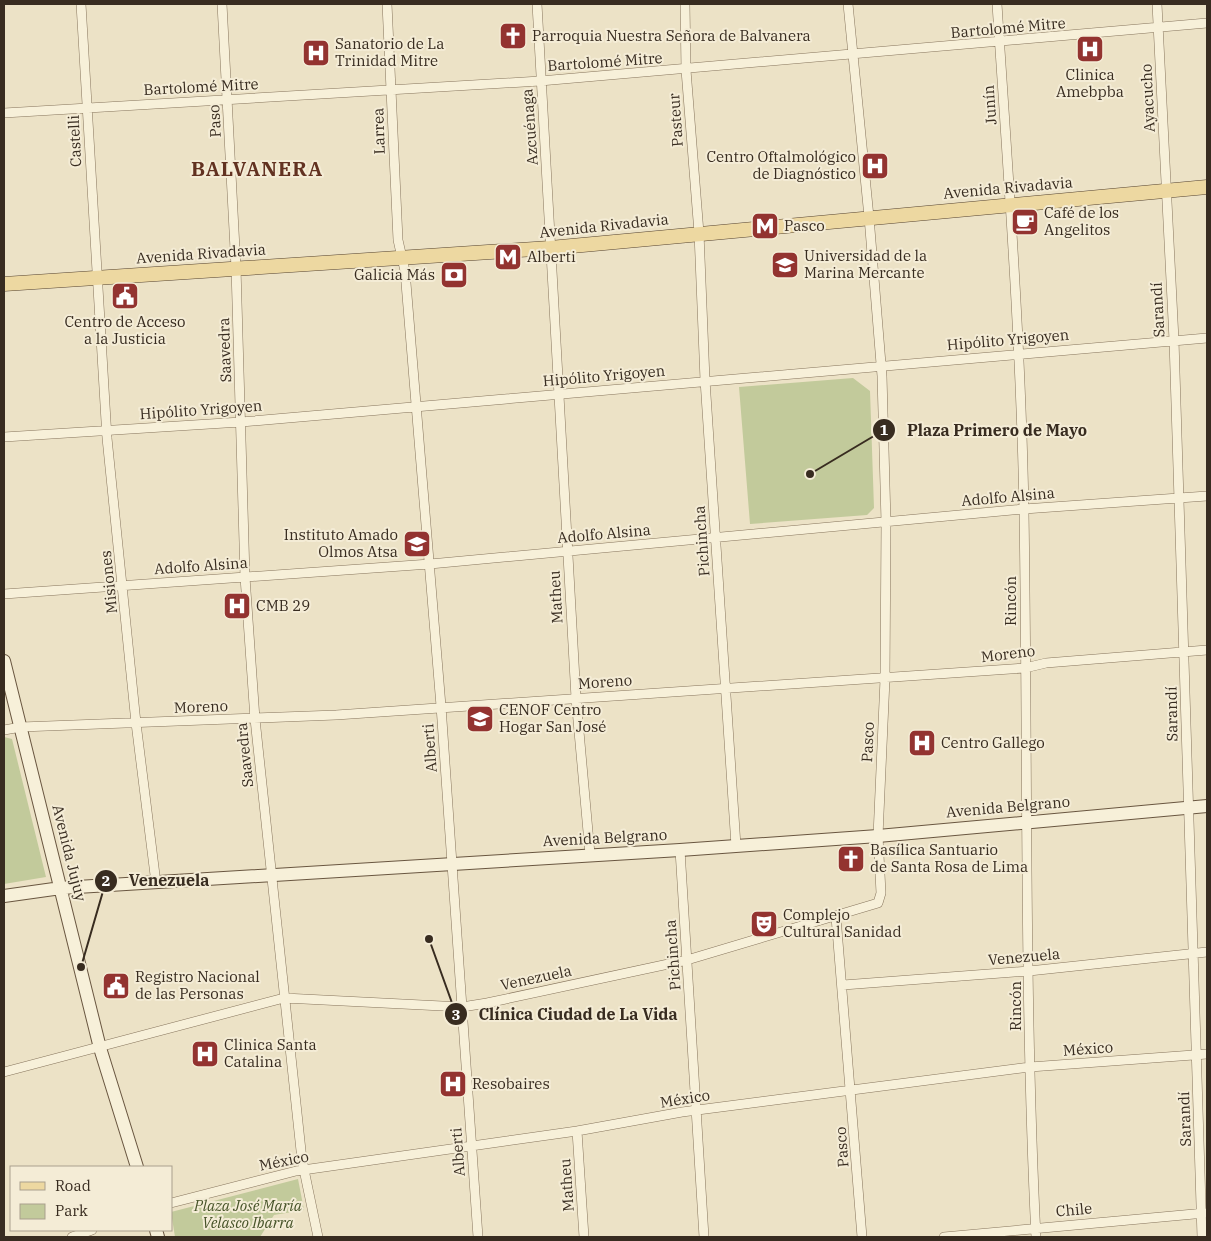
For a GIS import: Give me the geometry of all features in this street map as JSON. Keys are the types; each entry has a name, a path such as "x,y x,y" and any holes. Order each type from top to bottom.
{"main road":[{"name":"Avenida Rivadavia","path":"4,284 550,248 1207,187"},
{"name":"Avenida Jujuy","path":"4,661 100,1048 137,1166"},
{"name":"Avenida Belgrano","path":"4,896 61,888 878,836 1207,806"}],"street":[{"name":"Castelli","path":"81,4 97,278"},
{"name":"Paso","path":"222,4 236,268"},
{"name":"Larrea","path":"387,4 398,240 402,257"},
{"name":"Azcuénaga","path":"537,4 550,248"},
{"name":"Pasteur","path":"685,4 686,70 699,233"},
{"name":"Pasco","path":"848,4 869,217 880,365 886,522 885,679 878,836 880,899 876,906 836,917 852,1090 862,1237"},
{"name":"Junín","path":"997,4 1010,204"},
{"name":"Ayacucho","path":"1157,4 1166,190"},
{"name":"Bartolomé Mitre","path":"4,113 392,88 540,81 853,56 1207,23"},
{"name":"Sarandí","path":"1166,190 1174,340 1188,808 1204,1213 1202,1237"},
{"name":"Rincón","path":"1010,204 1024,509 1030,1067 1036,1237"},
{"name":"Pichincha","path":"699,233 705,380 736,846"},
{"name":"Matheu","path":"550,248 576,698 590,854"},
{"name":"Alberti","path":"402,257 417,407 442,706 478,1237"},
{"name":"Saavedra","path":"236,268 244,577 256,719 284,998 305,1170 318,1237"},
{"name":"Misiones","path":"97,278 106,429 124,585 136,723 156,883"},
{"name":"Hipólito Yrigoyen","path":"4,437 106,429 241,422 705,380 1207,338"},
{"name":"Adolfo Alsina","path":"4,594 430,564 1024,509 1207,496"},
{"name":"Moreno","path":"4,730 256,719 885,679 1025,668 1046,663 1207,650"},
{"name":"Pichincha","path":"680,850 704,1237"},
{"name":"Venezuela","path":"4,1072 284,998 462,1007 687,960 836,917"},
{"name":"Venezuela","path":"843,985 1029,971 1207,952"},
{"name":"México","path":"172,1203 263,1178 305,1170 577,1131 696,1110 1030,1067 1207,1054"},
{"name":"Matheu","path":"577,1131 584,1237"},
{"name":"Chile","path":"944,1237 1036,1227 1204,1213"},
{"path":"72,1237 89,1231"}],"green space":[{"path":"853,378 870,391 874,508 867,515 750,524 739,387"},
{"path":"4,737 12,739 46,877 4,884"},
{"name":"Plaza José María Velasco Ibarra","path":"298,1179 304,1210 274,1215 260,1237 175,1237 172,1212"}],"place":[{"name":"Parroquia Nuestra Señora de Balvanera","path":"513,36"},
{"name":"Clinica Amebpba","path":"1090,49"},
{"name":"Sanatorio de La Trinidad Mitre","path":"316,53"},
{"name":"Centro Oftalmológico de Diagnóstico","path":"875,166"},
{"name":"Café de los Angelitos","path":"1025,222"},
{"name":"Pasco","path":"765,226"},
{"name":"Alberti","path":"508,257"},
{"name":"Universidad de la Marina Mercante","path":"785,265"},
{"name":"Galicia Más","path":"454,275"},
{"name":"Centro de Acceso a la Justicia","path":"125,296"},
{"name":"Plaza Primero de Mayo","path":"810,474"},
{"name":"Instituto Amado Olmos Atsa","path":"417,544"},
{"name":"CMB 29","path":"237,606"},
{"name":"CENOF Centro Hogar San José","path":"480,719"},
{"name":"Centro Gallego","path":"922,743"},
{"name":"Basílica Santuario de Santa Rosa de Lima","path":"851,859"},
{"name":"Complejo Cultural Sanidad","path":"764,924"},
{"name":"Clínica Ciudad de La Vida","path":"429,939"},
{"name":"Venezuela","path":"81,967"},
{"name":"Registro Nacional de las Personas","path":"116,986"},
{"name":"Clinica Santa Catalina","path":"205,1054"},
{"name":"Resobaires","path":"453,1084"}],"district":[{"name":"BALVANERA","path":"257,169"}]}
